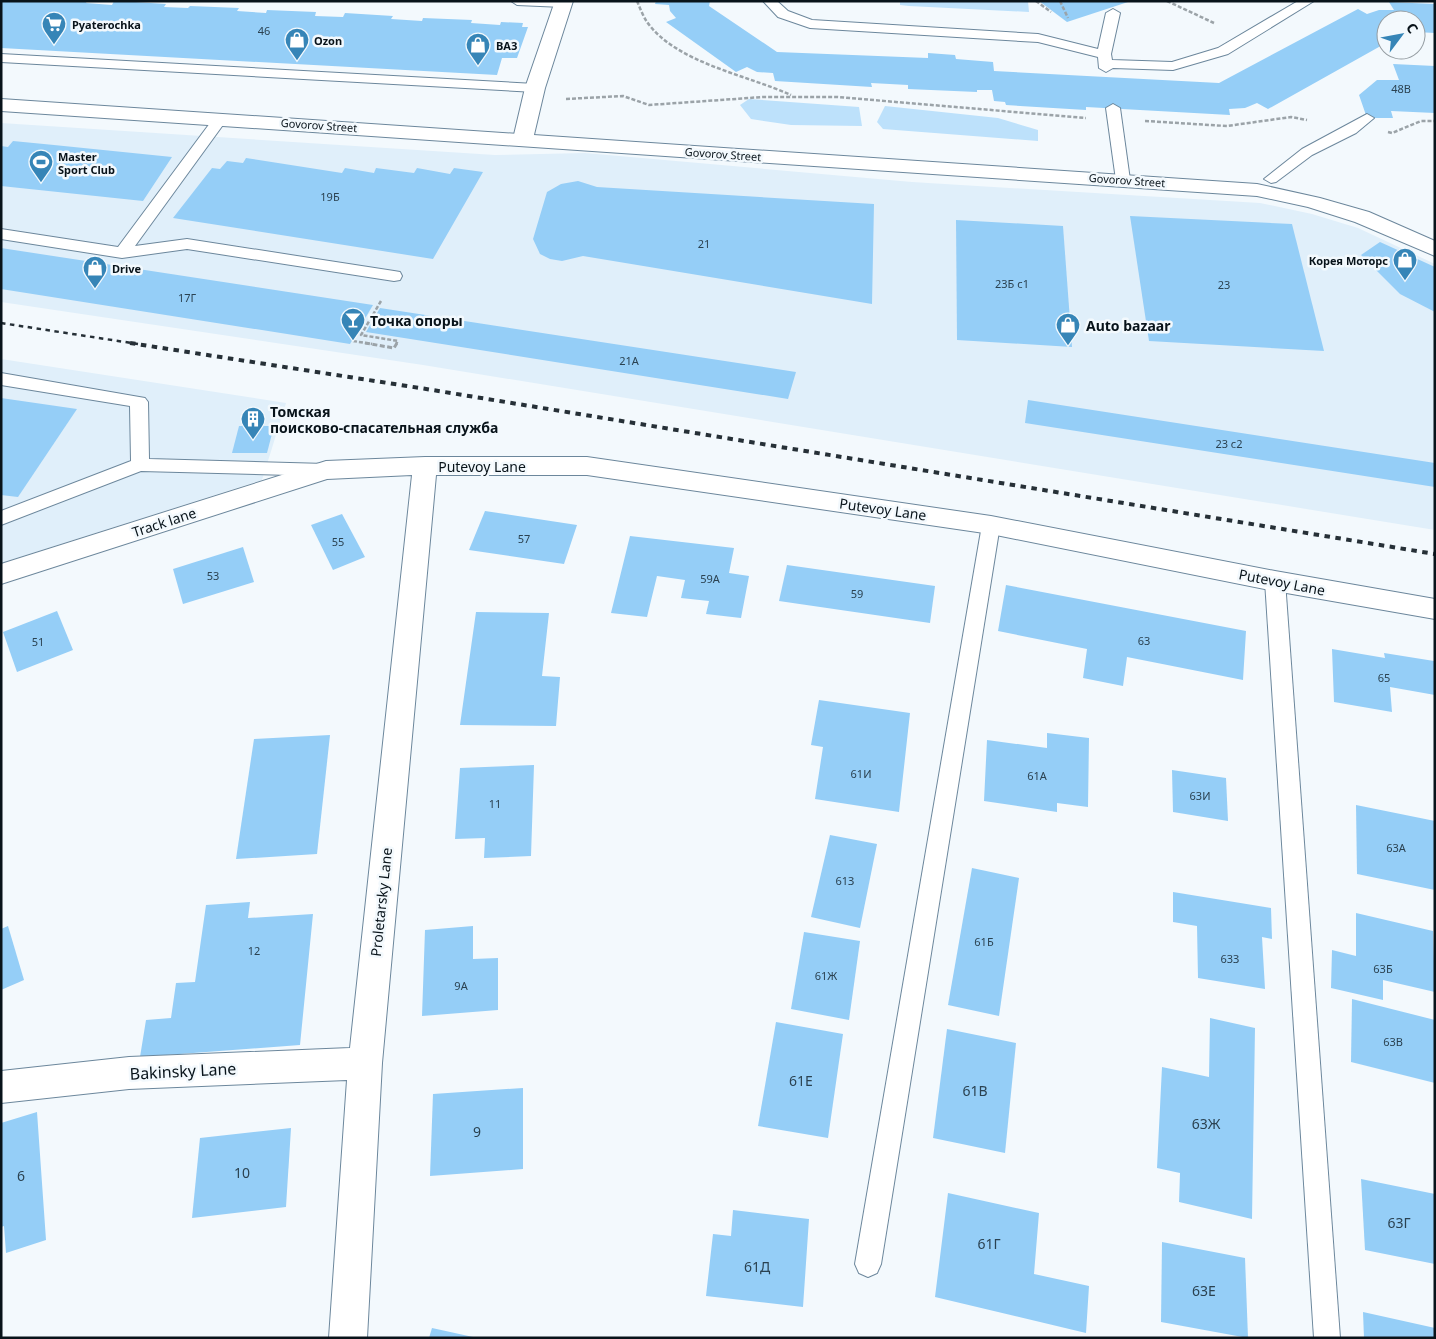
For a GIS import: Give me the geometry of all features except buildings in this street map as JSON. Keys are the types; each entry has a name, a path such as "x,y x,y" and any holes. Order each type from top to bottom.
{"street":[{"path":"523,139 534,93 564,2"},
{"name":"Govorov Street","path":"1,105 221,118 816,162 1257,190 1313,202 1362,217 1435,250"},
{"name":"Putevoy Lane","path":"326,470 425,466 587,466 991,524 1275,581 1435,609"},
{"name":"Proletarsky Lane","path":"348,1338 365,1063 425,466"},
{"name":"Track lane","path":"1,574 326,470"},
{"name":"Bakinsky Lane","path":"1,1087 129,1073 365,1063"}],"lane":[{"path":"517,1 564,2"},
{"path":"770,1 783,14 810,24 1038,38 1106,65 1173,66 1223,51 1308,1"},
{"path":"1106,65 1113,13"},
{"path":"1,58 534,93"},
{"path":"1114,114 1123,180"},
{"path":"122,253 221,118"},
{"path":"1271,179 1307,152 1351,130 1367,118"},
{"path":"1,234 122,253 187,244 394,276"},
{"path":"1,379 139,402 140,465"},
{"path":"1,518 140,465 326,470"},
{"path":"868,1264 991,524"},
{"path":"1275,581 1327,1338"}],"path":[{"path":"638,1 642,17 665,40 695,59 759,81 792,96"},
{"path":"1167,1 1244,38"},
{"path":"534,93 578,100 602,96 623,96 634,102 649,105 792,96 853,98 1028,115 1114,114 1227,126 1291,117"},
{"path":"353,341 394,348 398,341 361,335 394,276"}],"shaded area":[{"path":"900,1 1028,1 1029,12 909,6 900,5"},
{"path":"749,99 859,107 862,126 791,125 751,119 740,105"},
{"path":"885,106 998,118 1038,130 1038,141 883,129 877,122"},
{"path":"1,123 495,155 585,153 912,182 1260,203 1312,214 1358,228 1435,264 1435,530 423,365 1,302"},
{"path":"1,359 286,403 262,480 1,563"}],"railway":[{"path":"1,323 138,344"},
{"path":"130,343 420,388 1435,554"}],"place":[{"name":"Pyaterochka","path":"54,45"},
{"name":"Ozon","path":"297,61"},
{"name":"ВАЗ","path":"478,66"},
{"name":"Master Sport Club","path":"41,183"},
{"name":"Корея Моторс","path":"1405,281"},
{"name":"Drive","path":"95,289"},
{"name":"Точка опоры","path":"353,341"},
{"name":"Auto bazaar","path":"1068,346"},
{"name":"Томская поисково-спасательная служба","path":"253,440"}]}
